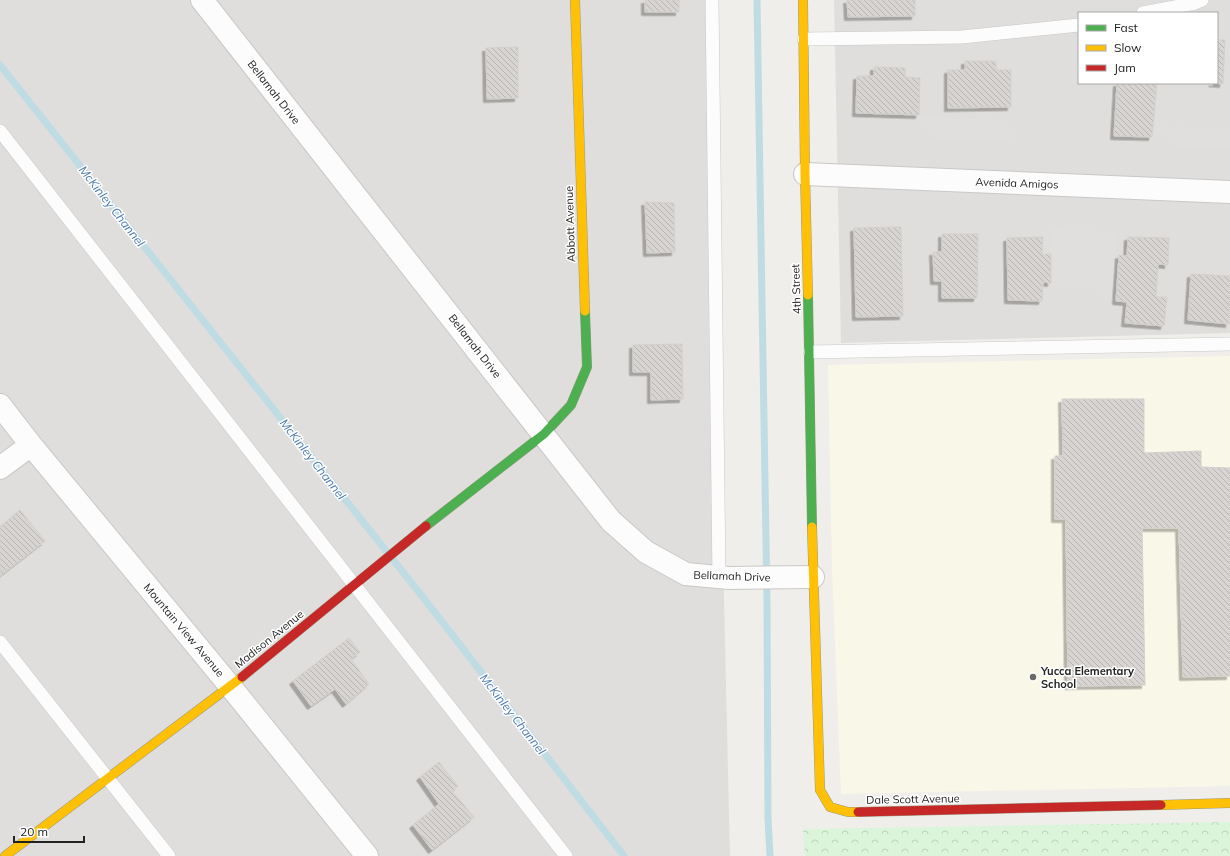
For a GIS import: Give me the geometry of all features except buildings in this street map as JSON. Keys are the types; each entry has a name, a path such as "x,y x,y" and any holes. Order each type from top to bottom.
{"street":[{"name":"Bellamah Drive","path":"202,0 611,521 646,552 686,574 724,578 813,577"},
{"name":"Abbott Avenue","path":"544,434 571,405 587,366 575,0"},
{"name":"4th Street","path":"803,0 813,577"},
{"name":"Avenida Amigos","path":"805,174 1230,192"},
{"name":"Mountain View Avenue","path":"0,405 31,445 368,856"},
{"name":"Madison Avenue","path":"5,856 230,686 432,521 544,434"},
{"path":"0,468 31,445"},
{"name":"Dale Scott Avenue","path":"813,577 820,790 830,807 848,812 1230,804"}],"lane":[{"path":"712,0 724,578"},
{"path":"1148,12 1195,3 1202,0"},
{"path":"804,39 962,36 1078,25"},
{"path":"0,131 566,856"},
{"path":"810,352 1230,344"},
{"path":"0,642 169,856"}],"shaded area":[{"path":"0,0 710,0 730,856 0,856"},
{"path":"834,0 1230,0 1230,333 841,343"},
{"path":"916,117 997,119 1017,141 935,138"},
{"path":"1160,127 1230,129 1230,150 1181,148"},
{"path":"1051,230 1117,232 1113,290 1047,286"},
{"name":"Yucca Elementary School","path":"1230,356 1230,786 841,794 832,569 828,365"}],"green space":[{"path":"1230,822 1230,856 805,856 803,829"}],"waterway":[{"path":"757,0 767,601 768,818 770,856"},
{"name":"McKinley Channel","path":"0,65 422,596 624,856"}],"traffic: fast":[{"path":"808,295 812,527"},
{"path":"426,526 544,434 571,405 587,367 585,311"}],"traffic: slow":[{"path":"575,0 585,311"},
{"path":"803,0 808,295"},
{"path":"812,527 820,790 830,807 848,812 858,812"},
{"path":"5,856 242,677"},
{"path":"1161,805 1230,803"}],"traffic: jam":[{"path":"242,677 426,526"},
{"path":"858,812 1161,805"}],"place":[{"name":"Yucca Elementary School","path":"1033,677"}]}
